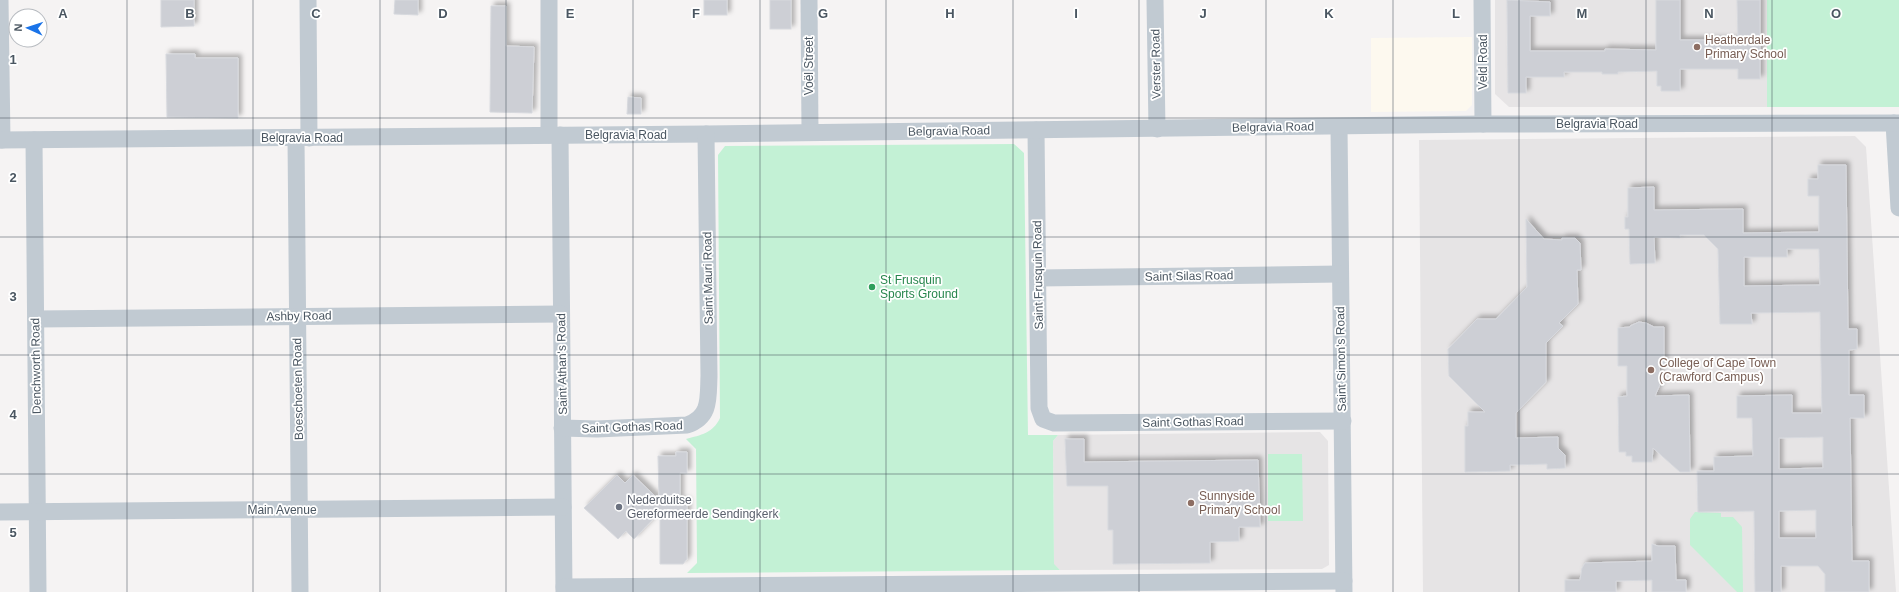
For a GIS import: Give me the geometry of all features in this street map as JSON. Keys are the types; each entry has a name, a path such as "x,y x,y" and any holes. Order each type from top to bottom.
{"street":[{"path":"0,0 1,140"},
{"name":"Boeschoeten Road","path":"300,592 298,316 308,0"},
{"name":"Saint Athan's Road","path":"548,0 561,314 564,590"},
{"name":"Voël Street","path":"809,0 810,132"},
{"name":"Verster Road","path":"1156,0 1157,129"},
{"name":"Veld Road","path":"1482,0 1483,124"},
{"path":"1896,123 1899,208"},
{"name":"Belgravia Road","path":"1,140 706,134 1483,124 1896,123"},
{"name":"Saint Simon's Road","path":"1339,127 1344,586"},
{"name":"Saint Frusquin Road","path":"1036,130 1039,408 1043,419"},
{"name":"Saint Mauri Road","path":"700,419 707,404 708,391 706,134"},
{"name":"Denchworth Road","path":"34,140 38,592"},
{"name":"Saint Silas Road","path":"1038,278 1340,274"},
{"name":"Ashby Road","path":"36,319 561,314"},
{"name":"Saint Gothas Road","path":"562,428 597,429 667,427 687,425 700,419"},
{"name":"Saint Gothas Road","path":"1043,419 1054,423 1343,421"},
{"name":"Main Avenue","path":"0,512 563,507"},
{"path":"564,590 1344,586"}],"shaded area":[{"name":"Heatherdale Primary School","path":"1495,0 1899,0 1899,107 1509,107 1495,94"},
{"path":"1472,37 1472,105 1466,111 1371,112 1371,38"},
{"name":"College of Cape Town (Crawford Campus)","path":"1855,136 1866,147 1896,592 1423,592 1419,140"},
{"name":"Sunnyside Primary School","path":"1320,432 1328,441 1329,565 1322,569 1060,570 1054,565 1053,441 1058,435"}],"green space":[{"path":"1767,0 1899,0 1899,107 1767,107"},
{"name":"St Frusquin Sports Ground","path":"1014,144 1024,153 1028,435 1058,435 1053,441 1054,564 1060,570 687,573 697,563 696,449 686,439 706,433 714,427 720,418 718,155 725,146"},
{"path":"1268,454 1302,454 1303,521 1268,521"},
{"path":"1695,512 1721,513 1721,517 1733,517 1742,527 1743,592 1737,592 1690,545 1690,519"}],"building":[{"path":"161,0 194,0 194,26 161,27"},
{"path":"395,0 418,0 418,15 394,14"},
{"path":"704,0 727,0 727,15 704,15"},
{"path":"770,0 791,0 791,29 770,29"},
{"path":"1507,0 1550,2 1550,16 1530,16 1530,51 1605,51 1605,49 1656,50 1656,0 1680,0 1680,40 1738,40 1737,0 1760,0 1760,79 1738,79 1738,69 1680,69 1680,91 1661,91 1661,86 1657,86 1657,71 1618,72 1618,74 1602,74 1602,72 1564,72 1564,77 1526,77 1526,93 1508,93"},
{"path":"491,6 506,6 506,46 534,47 532,113 490,112"},
{"path":"166,54 195,54 195,58 238,58 238,118 167,117"},
{"path":"628,97 641,98 641,114 627,114"},
{"path":"1818,165 1846,165 1848,329 1857,329 1857,349 1849,350 1849,395 1864,395 1864,418 1850,418 1852,561 1869,561 1869,592 1825,592 1825,574 1818,566 1781,566 1781,592 1755,592 1754,511 1698,512 1697,471 1714,471 1714,457 1753,456 1752,418 1737,418 1737,396 1792,395 1792,413 1822,413 1820,312 1751,313 1752,324 1720,324 1718,249 1704,235 1680,235 1680,238 1654,237 1655,263 1630,264 1629,229 1625,229 1625,217 1628,217 1628,188 1654,187 1654,210 1743,209 1743,233 1819,232 1819,196 1808,196 1808,179 1818,179","holes":["1787,249 1819,249 1820,285 1744,286 1744,257 1787,257","1823,437 1823,468 1779,469 1779,438","1816,510 1816,538 1779,538 1779,511"]},
{"path":"1526,219 1544,239 1562,240 1562,238 1575,238 1580,243 1581,270 1577,270 1578,304 1559,323 1563,326 1546,343 1546,382 1516,413 1516,438 1558,437 1558,448 1565,455 1565,468 1547,469 1547,464 1510,465 1510,471 1465,472 1465,426 1468,426 1468,412 1485,412 1449,376 1448,349 1477,319 1496,319 1527,287"},
{"path":"1639,322 1646,323 1654,327 1664,327 1664,366 1659,366 1661,382 1655,396 1689,395 1690,472 1680,472 1653,448 1652,462 1632,462 1632,456 1626,456 1626,452 1619,452 1618,397 1627,396 1627,366 1618,366 1618,328 1630,327"},
{"path":"1065,439 1084,439 1084,462 1258,460 1260,527 1239,527 1239,541 1210,542 1210,563 1113,564 1113,530 1108,530 1108,486 1067,486"},
{"path":"676,452 687,452 687,473 680,473 680,501 687,501 687,559 683,564 660,564 660,512 634,539 626,531 618,539 584,508 617,475 625,483 633,475 659,500 658,456 676,456"},
{"path":"1652,544 1658,546 1675,546 1676,580 1686,580 1686,592 1652,592 1652,580 1616,581 1616,592 1565,592 1565,580 1580,580 1582,568 1585,563 1652,561"}],"place":[{"name":"Heatherdale Primary School","path":"1697,47"},
{"name":"St Frusquin Sports Ground","path":"872,287"},
{"name":"College of Cape Town (Crawford Campus)","path":"1651,370"},
{"name":"Sunnyside Primary School","path":"1191,503"},
{"name":"Nederduitse Gereformeerde Sendingkerk","path":"619,507"}]}
